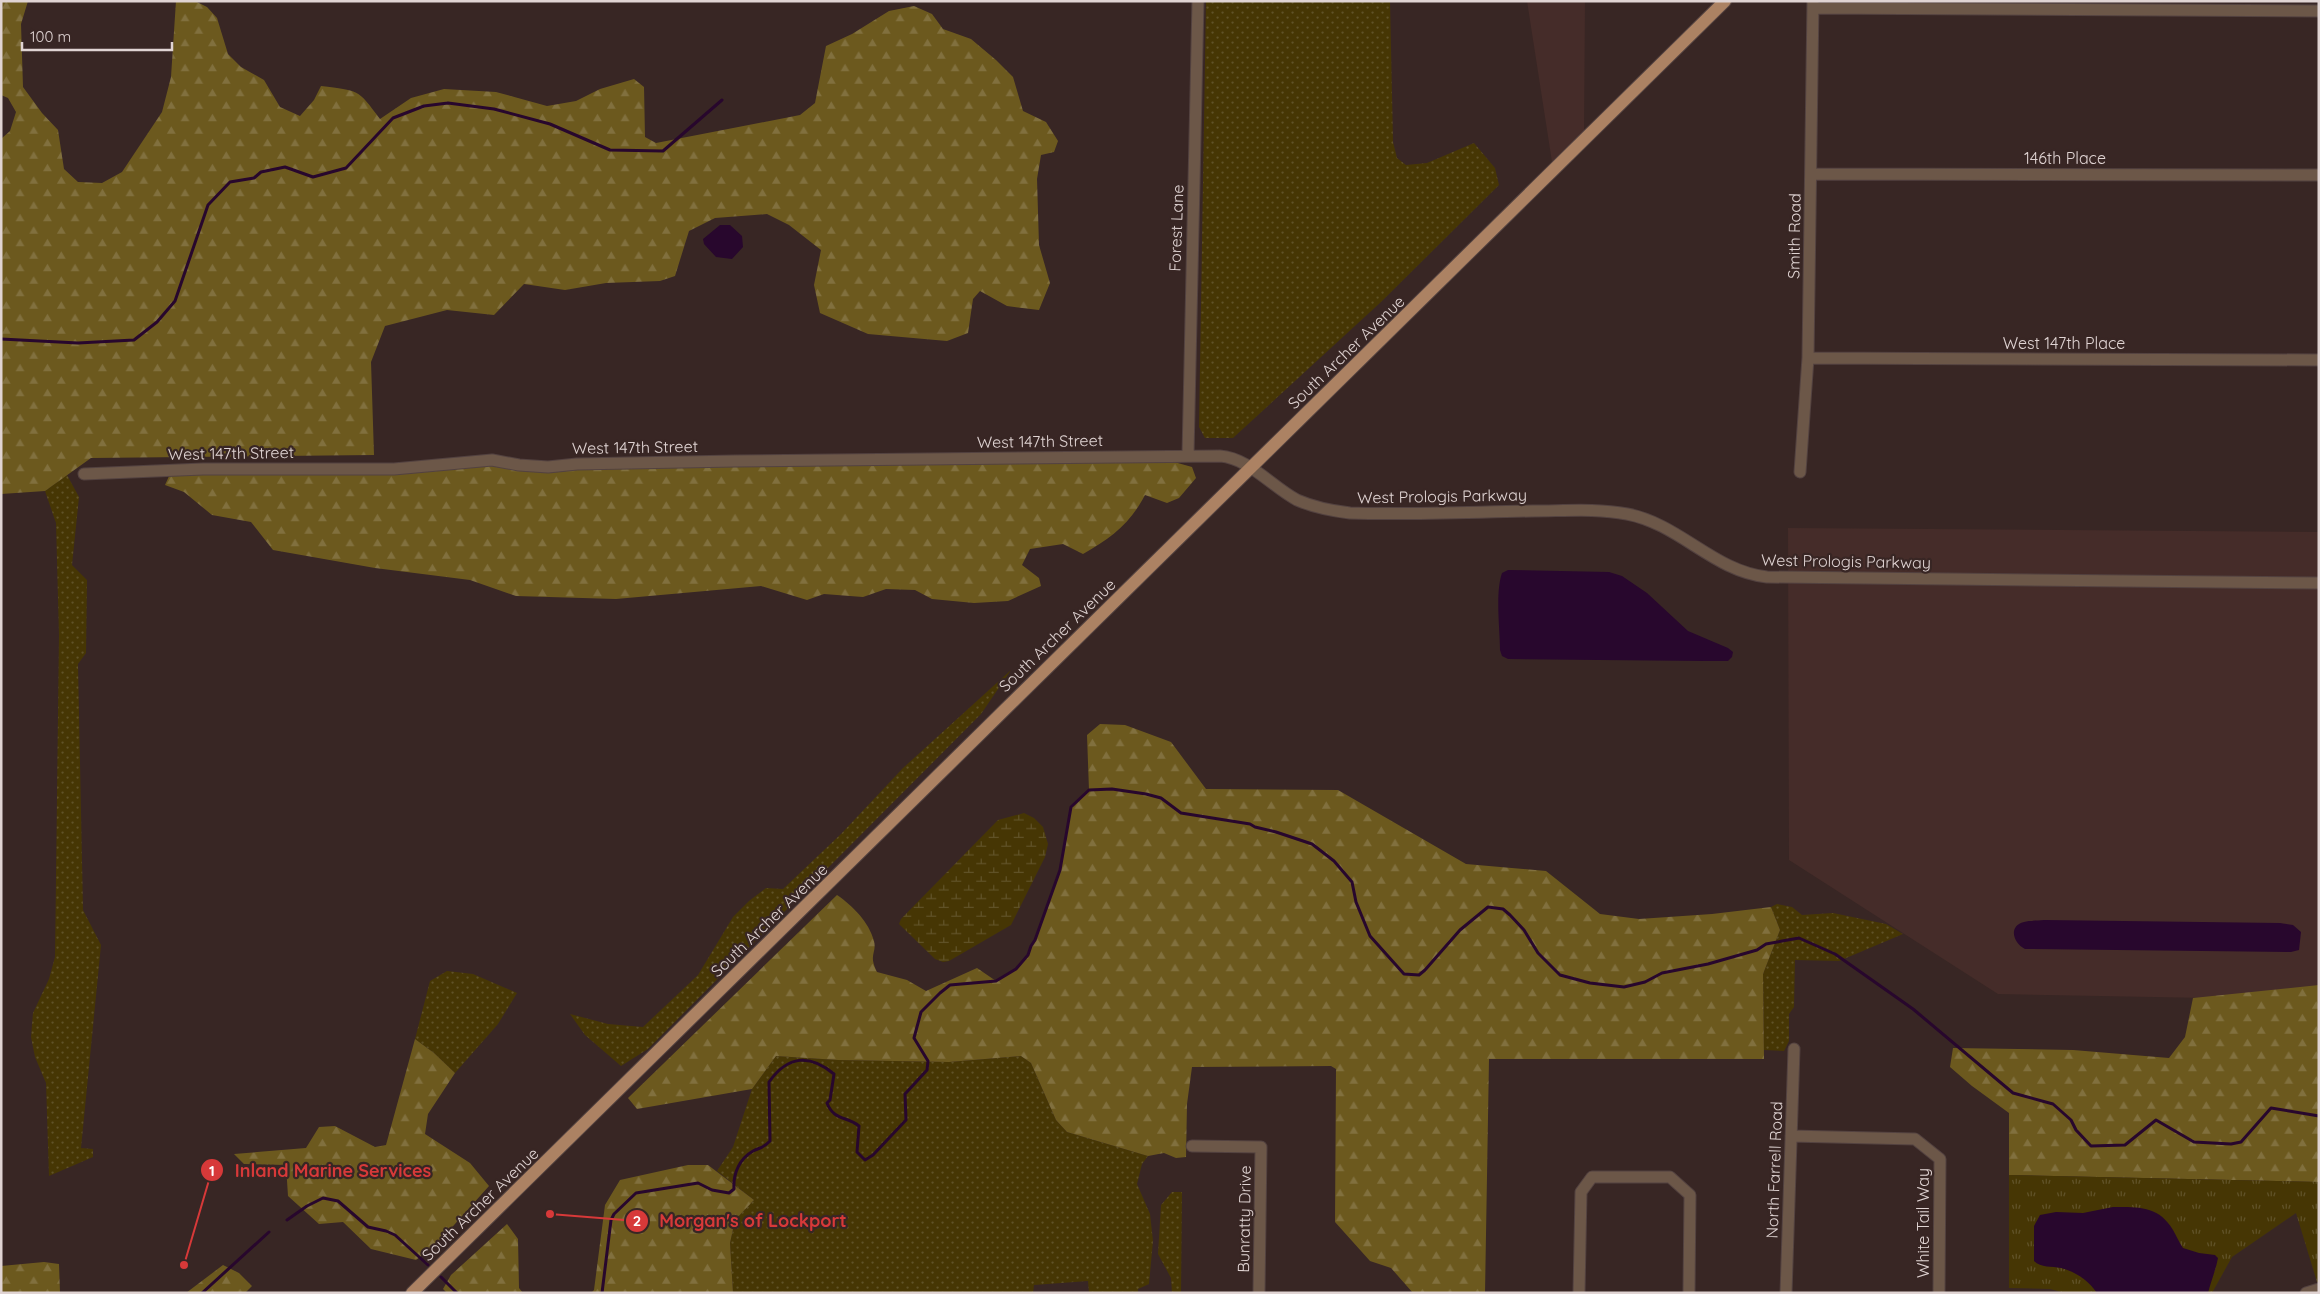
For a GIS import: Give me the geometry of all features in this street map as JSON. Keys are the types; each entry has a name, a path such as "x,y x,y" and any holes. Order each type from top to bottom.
{"main road":[{"name":"South Archer Avenue","path":"412,1293 1725,1"}],"street":[{"name":"Forest Lane","path":"1188,455 1198,1"},
{"path":"1813,4 2319,11"},
{"name":"Smith Road","path":"1800,472 1808,358 1813,4"},
{"name":"146th Place","path":"1811,174 2319,175"},
{"name":"West 147th Place","path":"1808,358 2319,360"},
{"name":"West 147th Street","path":"84,474 202,469 394,469 477,461 548,467 587,464 1188,455 1228,457 1251,468"},
{"name":"West Prologis Parkway","path":"1251,468 1298,500 1333,511 1350,513 1594,511 1628,514 1672,530 1731,568 1767,578 2319,583"},
{"name":"North Farrell Road","path":"1786,1293 1794,1049"},
{"name":"White Tail Way","path":"1791,1136 1915,1139 1940,1159 1939,1293"},
{"name":"Bunratty Drive","path":"1192,1146 1261,1147 1259,1293"},
{"path":"1579,1293 1580,1192 1592,1177 1670,1177 1690,1195 1689,1293"},
{"path":"2306,1293 2319,1289"}],"shaded area":[{"path":"1527,1 1585,1 1584,133 1552,162"},
{"path":"720,225 730,225 742,236 743,247 732,259 716,257 704,244 703,239"},
{"path":"1788,528 2319,532 2319,1000 1998,994 1789,860"},
{"path":"1508,570 1609,572 1622,576 1647,593 1688,631 1728,648 1733,652 1732,657 1728,661 1508,659 1502,656 1500,650 1498,601 1502,573"},
{"path":"2026,921 2280,923 2293,925 2301,932 2299,950 2291,952 2025,949 2018,943 2015,939 2014,931 2019,924"},
{"path":"2113,1207 2140,1208 2155,1212 2167,1222 2183,1248 2215,1255 2218,1258 2208,1293 2097,1293 2086,1280 2077,1274 2061,1268 2040,1265 2034,1261 2034,1226 2040,1215 2056,1212 2083,1213"}],"green space":[{"path":"1,1 28,1 21,24 23,87 42,113 58,130 64,169 78,182 102,183 122,172 162,112 171,77 176,1 195,1 207,7 217,18 228,54 241,67 264,80 280,107 300,116 314,100 321,86 350,90 356,93 366,101 380,119 411,98 444,89 496,92 547,106 576,101 600,89 634,79 644,87 645,137 656,143 800,115 815,103 826,46 852,34 889,11 914,6 932,14 943,29 971,39 996,60 1013,77 1023,111 1046,122 1058,141 1054,152 1041,155 1037,179 1039,245 1050,283 1039,310 1007,306 980,291 973,299 968,333 947,341 868,334 820,313 814,285 821,250 789,225 767,214 715,218 689,231 675,276 660,281 606,283 565,290 524,284 494,315 447,310 385,326 371,362 374,455 91,458 45,491 1,494 1,139 10,131 16,112 8,98 1,95"},
{"path":"1206,1 1390,1 1393,142 1397,158 1406,165 1427,163 1474,143 1495,168 1499,185 1381,302 1233,438 1205,438 1199,427"},
{"path":"1167,460 1192,467 1196,478 1179,498 1167,503 1145,495 1133,514 1119,529 1083,554 1063,544 1030,549 1022,565 1039,578 1041,586 1008,601 974,603 932,599 915,590 886,589 863,597 824,594 807,600 761,586 616,599 516,596 470,580 375,568 273,550 251,522 212,515 184,492 165,485 170,474 445,465"},
{"path":"67,475 79,497 72,565 87,580 86,653 78,664 83,910 101,945 81,1148 93,1149 93,1157 49,1176 46,1083 35,1057 31,1037 33,1013 49,979 55,957 59,635 56,523 45,491"},
{"path":"1011,670 981,714 648,1049 621,1066 585,1035 570,1014 608,1024 643,1027 698,975 733,917 749,901 766,888 783,889 841,834 903,768"},
{"path":"1100,724 1125,725 1171,742 1206,789 1338,790 1466,864 1546,871 1600,914 1639,919 1712,914 1771,907 1780,930 1763,974 1764,1059 1489,1059 1485,1293 1413,1293 1391,1268 1370,1261 1335,1222 1336,1069 1331,1066 1192,1067 1187,1104 1186,1157 1176,1158 1164,1153 1148,1156 1067,1132 1056,1120 1031,1063 1021,1056 949,1062 838,1060 776,1056 752,1089 637,1109 628,1098 837,895 854,909 872,934 875,945 873,961 877,972 907,980 926,991 977,968 996,981 1018,967 1028,955 1035,940 1060,870 1071,807 1089,790 1087,735"},
{"path":"1024,813 1034,818 1043,827 1048,844 1045,857 1011,925 949,961 943,962 935,959 899,924 901,919 998,820"},
{"path":"1777,904 1792,907 1802,915 1833,913 1886,924 1903,934 1839,961 1795,960 1794,1007 1789,1014 1789,1041 1784,1051 1764,1050 1763,974 1780,930 1771,907"},
{"path":"447,971 473,974 517,993 498,1024 455,1073 434,1053 415,1039 430,981"},
{"path":"2319,985 2319,1182 2009,1175 2009,1113 1950,1067 1953,1048 2073,1050 2169,1058 2185,1037 2193,998"},
{"path":"415,1039 434,1053 455,1073 428,1114 425,1134 470,1163 489,1186 437,1244 416,1260 371,1249 343,1222 319,1224 288,1196 286,1165 244,1164 234,1154 306,1148 319,1127 335,1126 375,1147 386,1145"},
{"path":"776,1056 838,1060 949,1062 1021,1056 1031,1063 1056,1120 1067,1132 1148,1156 1142,1164 1137,1184 1150,1214 1153,1241 1149,1284 1138,1289 1138,1293 1089,1293 1088,1281 1034,1285 1033,1293 733,1293 730,1243 735,1220 754,1200 717,1171 733,1147 752,1089"},
{"path":"688,1165 708,1165 754,1200 735,1220 730,1243 733,1293 591,1293 594,1290 605,1205 620,1180"},
{"path":"2009,1175 2319,1182 2319,1282 2317,1282 2296,1213 2232,1257 2212,1293 2065,1293 2050,1289 2009,1288"},
{"path":"1172,1192 1182,1192 1181,1293 1172,1293 1171,1278 1158,1254 1161,1205"},
{"path":"507,1224 518,1239 519,1288 523,1293 447,1293 443,1289 451,1275"},
{"path":"44,1262 59,1264 60,1293 1,1293 1,1266"},
{"path":"223,1265 239,1273 252,1286 245,1293 186,1293"}],"waterway":[{"path":"1,339 78,343 134,340 157,322 175,301 208,205 230,182 254,178 261,172 285,167 313,177 346,168 393,118 424,106 448,103 494,109 550,124 610,150 663,151 722,100"},
{"path":"602,1293 611,1220 614,1214 636,1193 698,1183 712,1190 729,1193 734,1189 736,1172 744,1158 770,1141 769,1082 776,1073 792,1062 800,1060 816,1063 834,1074 830,1100 827,1103 837,1116 859,1126 857,1152 865,1160 873,1155 906,1120 905,1094 927,1070 928,1061 914,1038 921,1012 950,985 996,981 1016,969 1028,955 1060,870 1071,807 1089,790 1112,789 1146,794 1161,798 1181,813 1250,824 1312,844 1334,861 1352,882 1356,902 1370,936 1404,974 1419,975 1460,930 1488,907 1503,909 1510,915 1524,930 1538,953 1560,975 1590,983 1624,987 1645,982 1662,973 1708,964 1757,950 1766,944 1799,938 1835,954 1913,1009 2013,1093 2053,1104 2071,1120 2076,1130 2091,1146 2125,1145 2156,1120 2194,1142 2231,1144 2241,1142 2271,1108 2319,1116"},
{"path":"287,1220 307,1206 323,1198 338,1201 368,1227 395,1235 428,1265"},
{"path":"202,1293 269,1232"},
{"path":"441,1277 457,1293"}],"place":[{"name":"Morgan's of Lockport","path":"550,1214"},
{"name":"Inland Marine Services","path":"184,1265"}]}
